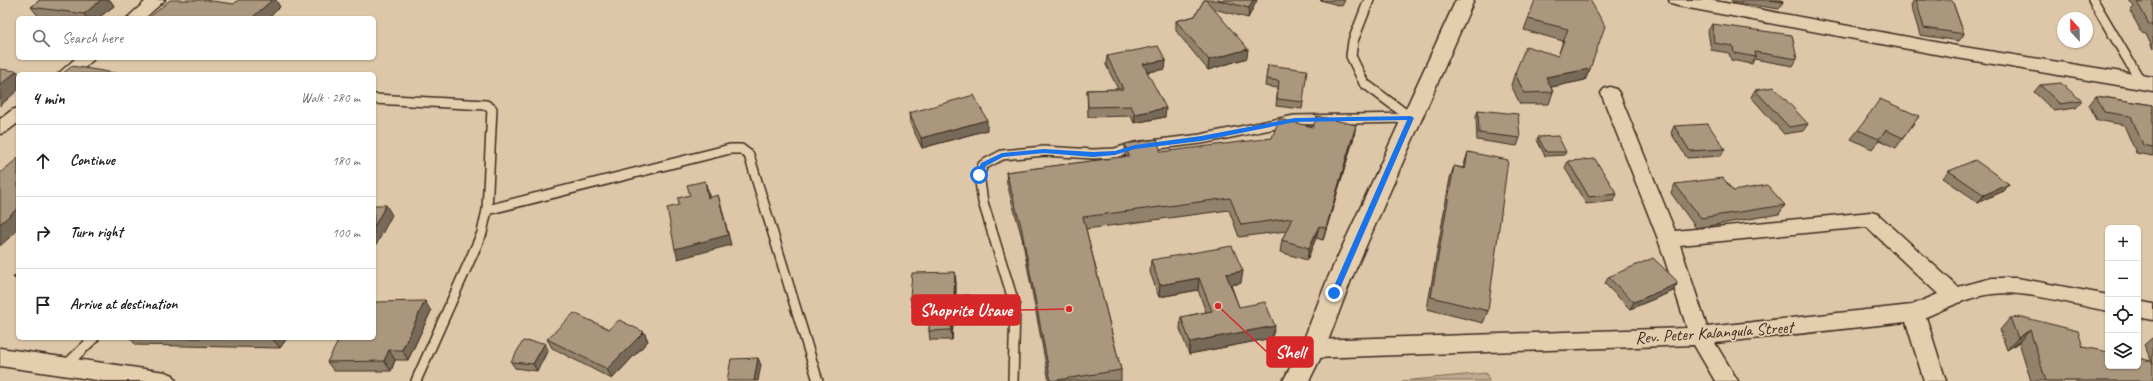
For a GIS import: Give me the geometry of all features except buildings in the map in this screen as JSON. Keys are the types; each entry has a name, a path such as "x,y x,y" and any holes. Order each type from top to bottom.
{"main road":[{"path":"1296,381 1313,349 1339,280 1465,0"},
{"path":"1678,0 1699,2 1951,51 2147,83"}],"street":[{"path":"137,16 157,0"},
{"path":"70,72 84,60"},
{"path":"1610,93 1668,239 1700,336 1726,381"},
{"path":"0,128 16,116"},
{"path":"1668,239 1871,219 1954,296"},
{"name":"Rev. Peter Kalangula Street","path":"1313,349 1700,336 1914,313 1954,296 1992,286 2017,286 2105,303"},
{"path":"2141,310 2153,312"},
{"path":"1914,313 1935,381"},
{"path":"0,357 63,368 165,381"}],"lane":[{"path":"1369,0 1352,41 1351,56 1364,83 1411,118"},
{"path":"2093,0 2147,83"},
{"path":"376,99 486,105 492,109 487,210 482,233 416,381"},
{"path":"1013,381 1015,306 982,202 979,175 983,165 1002,155 1044,151 1093,154 1115,153 1135,147 1201,138 1295,120 1411,118"},
{"path":"487,210 730,149 741,149 748,154 805,343 818,381"},
{"path":"63,368 92,340"}],"shaded area":[{"path":"1486,373 1489,381 1402,381"}],"place":[{"name":"Shell","path":"1218,306"},
{"name":"Shoprite Usave","path":"1069,309"}],"route":[{"path":"979,175 983,165 1002,155 1044,151 1093,154 1115,153 1135,147 1201,138 1295,120 1411,118 1334,293"}]}
